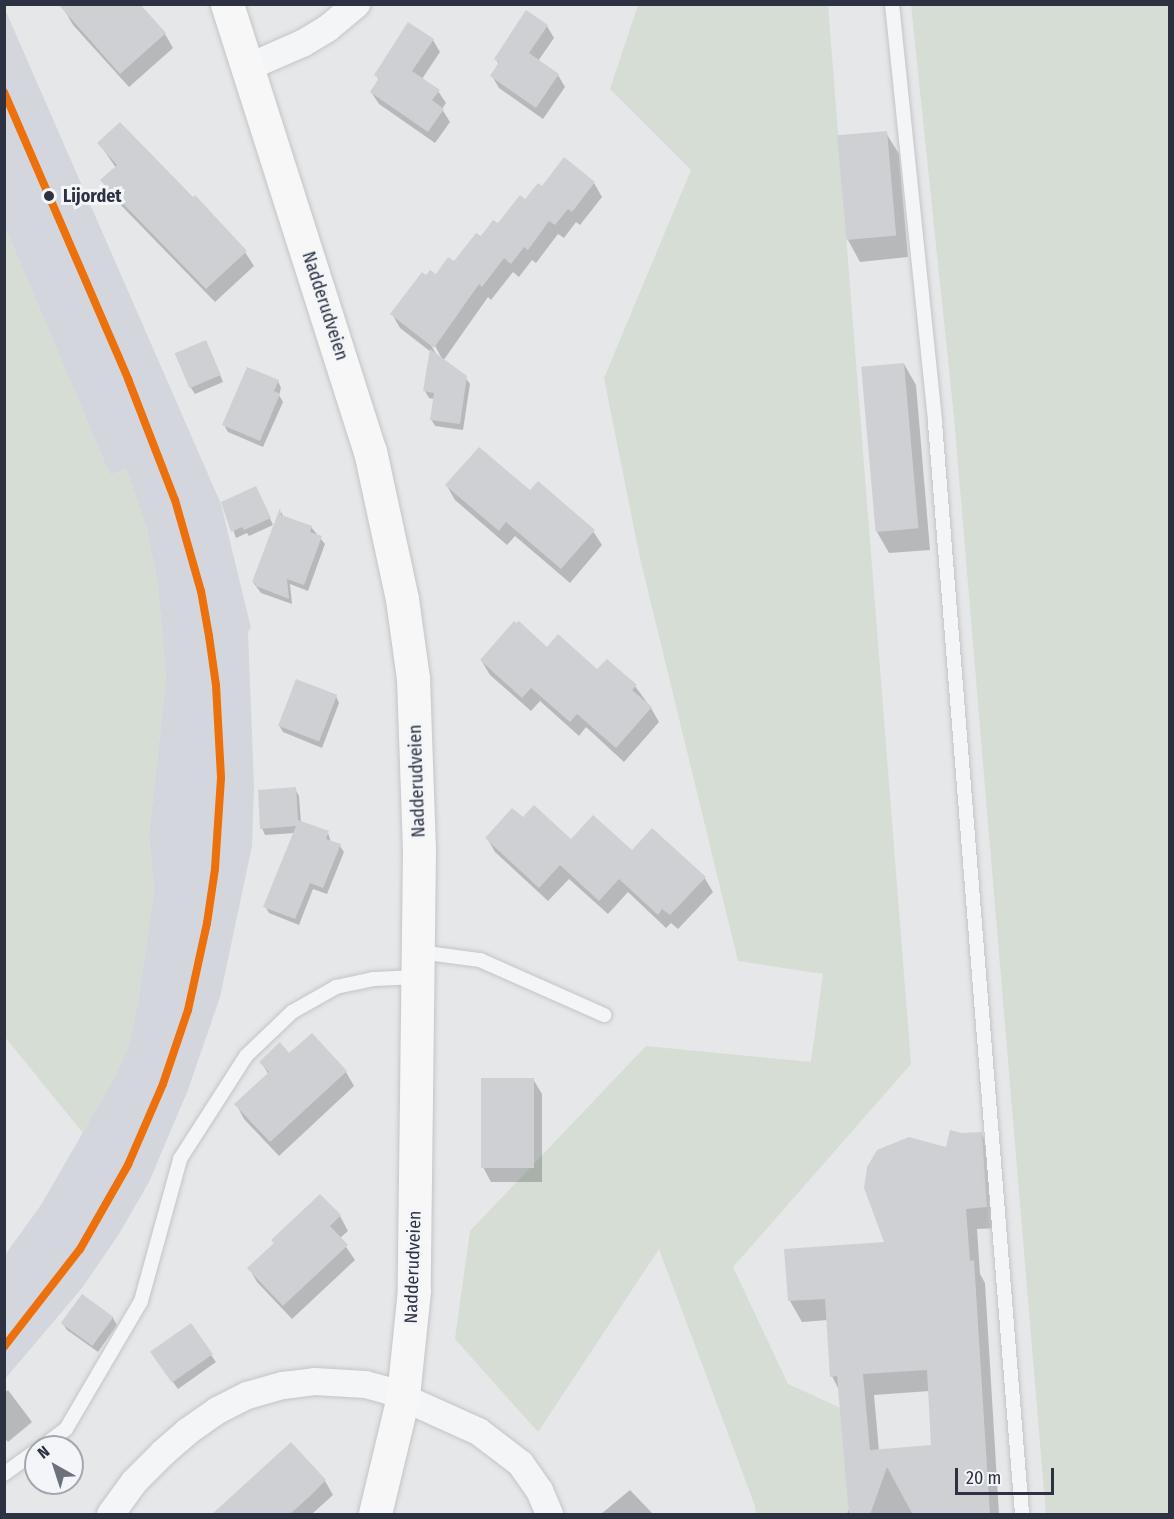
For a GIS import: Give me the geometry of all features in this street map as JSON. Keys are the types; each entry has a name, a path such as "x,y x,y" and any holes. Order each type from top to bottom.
{"main road":[{"name":"Nadderudveien","path":"227,4 370,451 391,546 412,678 418,760 419,965 415,1260 403,1397 375,1515"}],"street":[{"path":"247,67 302,43 327,28 356,4"},
{"path":"110,1515 133,1482 187,1431 247,1395 283,1385 323,1381 365,1384 403,1397 478,1431 502,1448 529,1475 540,1490 549,1515"}],"lane":[{"path":"892,4 935,423 1022,1515"},
{"path":"59,1435 66,1430 141,1301 180,1159 246,1056 292,1012 336,987 374,979 419,965 480,960 604,1015"},
{"path":"4,1474 24,1460"}],"shaded area":[{"path":"638,5 828,5 911,1064 733,1267 788,1384 845,1410 850,1514 756,1514 755,1506 659,1249 538,1432 455,1339 470,1231 646,1046 811,1062 823,974 738,961 640,558 604,378 691,170 610,89"},
{"path":"911,5 1169,5 1169,1514 1046,1514 954,417"},
{"path":"4,7 221,504 251,628 248,632 254,786 252,846 220,997 188,1090 149,1182 119,1234 82,1288 5,1379 5,1255 41,1205 116,1075 129,1045 138,1002 154,891 149,834 166,678 158,586 146,526 126,469 110,475 5,227"},
{"path":"5,227 110,475 127,469 146,526 158,586 166,678 149,834 154,891 138,1002 129,1045 116,1075 83,1133 5,1037"}],"building":[{"path":"58,4 140,4 166,33 120,74"},
{"path":"526,10 548,25 529,53 559,74 536,108 490,76 499,62 494,59"},
{"path":"408,22 434,39 412,71 440,90 432,100 444,109 428,132 370,92 379,78 374,75"},
{"path":"120,122 193,197 195,195 247,251 206,289 100,180 117,165 97,143"},
{"path":"887,131 896,236 846,240 837,135"},
{"path":"564,157 595,182 572,212 568,209 555,225 549,221 528,250 524,247 511,264 504,258 482,287 479,284 434,348 390,314 422,272 426,275 430,270 436,274 448,257 454,261 476,233 481,236 493,220 498,223 520,195 525,199 538,183 542,186"},
{"path":"206,340 221,375 190,388 175,353"},
{"path":"430,349 467,376 460,424 430,420 434,393 423,391"},
{"path":"904,363 918,528 876,532 861,367"},
{"path":"247,367 279,380 274,391 280,394 260,441 222,425"},
{"path":"479,447 530,490 538,481 595,530 561,569 506,522 499,531 445,485"},
{"path":"256,486 271,518 244,530 242,527 231,532 221,502"},
{"path":"280,508 281,515 312,526 310,532 322,536 304,585 287,579 289,599 256,586 252,582"},
{"path":"514,621 516,623 519,621 547,647 558,634 597,669 607,659 637,685 632,690 652,707 616,748 577,714 570,722 531,688 522,698 480,660"},
{"path":"296,679 337,695 319,741 278,726"},
{"path":"296,787 298,820 329,831 326,839 341,844 323,888 310,883 295,919 263,907 296,826 260,829 258,790"},
{"path":"534,805 571,839 593,815 632,850 652,828 706,877 670,915 662,909 658,915 619,879 599,901 560,865 539,888 485,838 512,808 523,817"},
{"path":"312,1033 347,1071 270,1142 234,1104 269,1072 259,1062 280,1042 289,1053"},
{"path":"481,1078 534,1078 534,1168 481,1168"},
{"path":"950,1130 961,1133 982,1132 987,1207 966,1209 970,1261 974,1260 990,1515 913,1515 887,1467 870,1515 849,1515 837,1376 830,1377 825,1299 788,1301 784,1249 884,1242 864,1188 867,1167 877,1150 909,1137 946,1147","holes":["927,1370 931,1445 870,1450 863,1374"]},
{"path":"320,1194 341,1215 330,1226 348,1245 283,1306 247,1268 274,1243 271,1240"},
{"path":"82,1294 114,1317 92,1346 61,1323"},
{"path":"191,1323 213,1354 172,1383 150,1352"},
{"path":"291,1442 326,1480 309,1497 289,1515 211,1515"}],"transit line":[{"path":"4,92 128,379 175,500 201,591 209,636 216,685 221,778 215,869 207,923 188,1010 163,1084 128,1165 80,1249 4,1347"}],"place":[{"name":"Lijordet","path":"49,196"}]}
